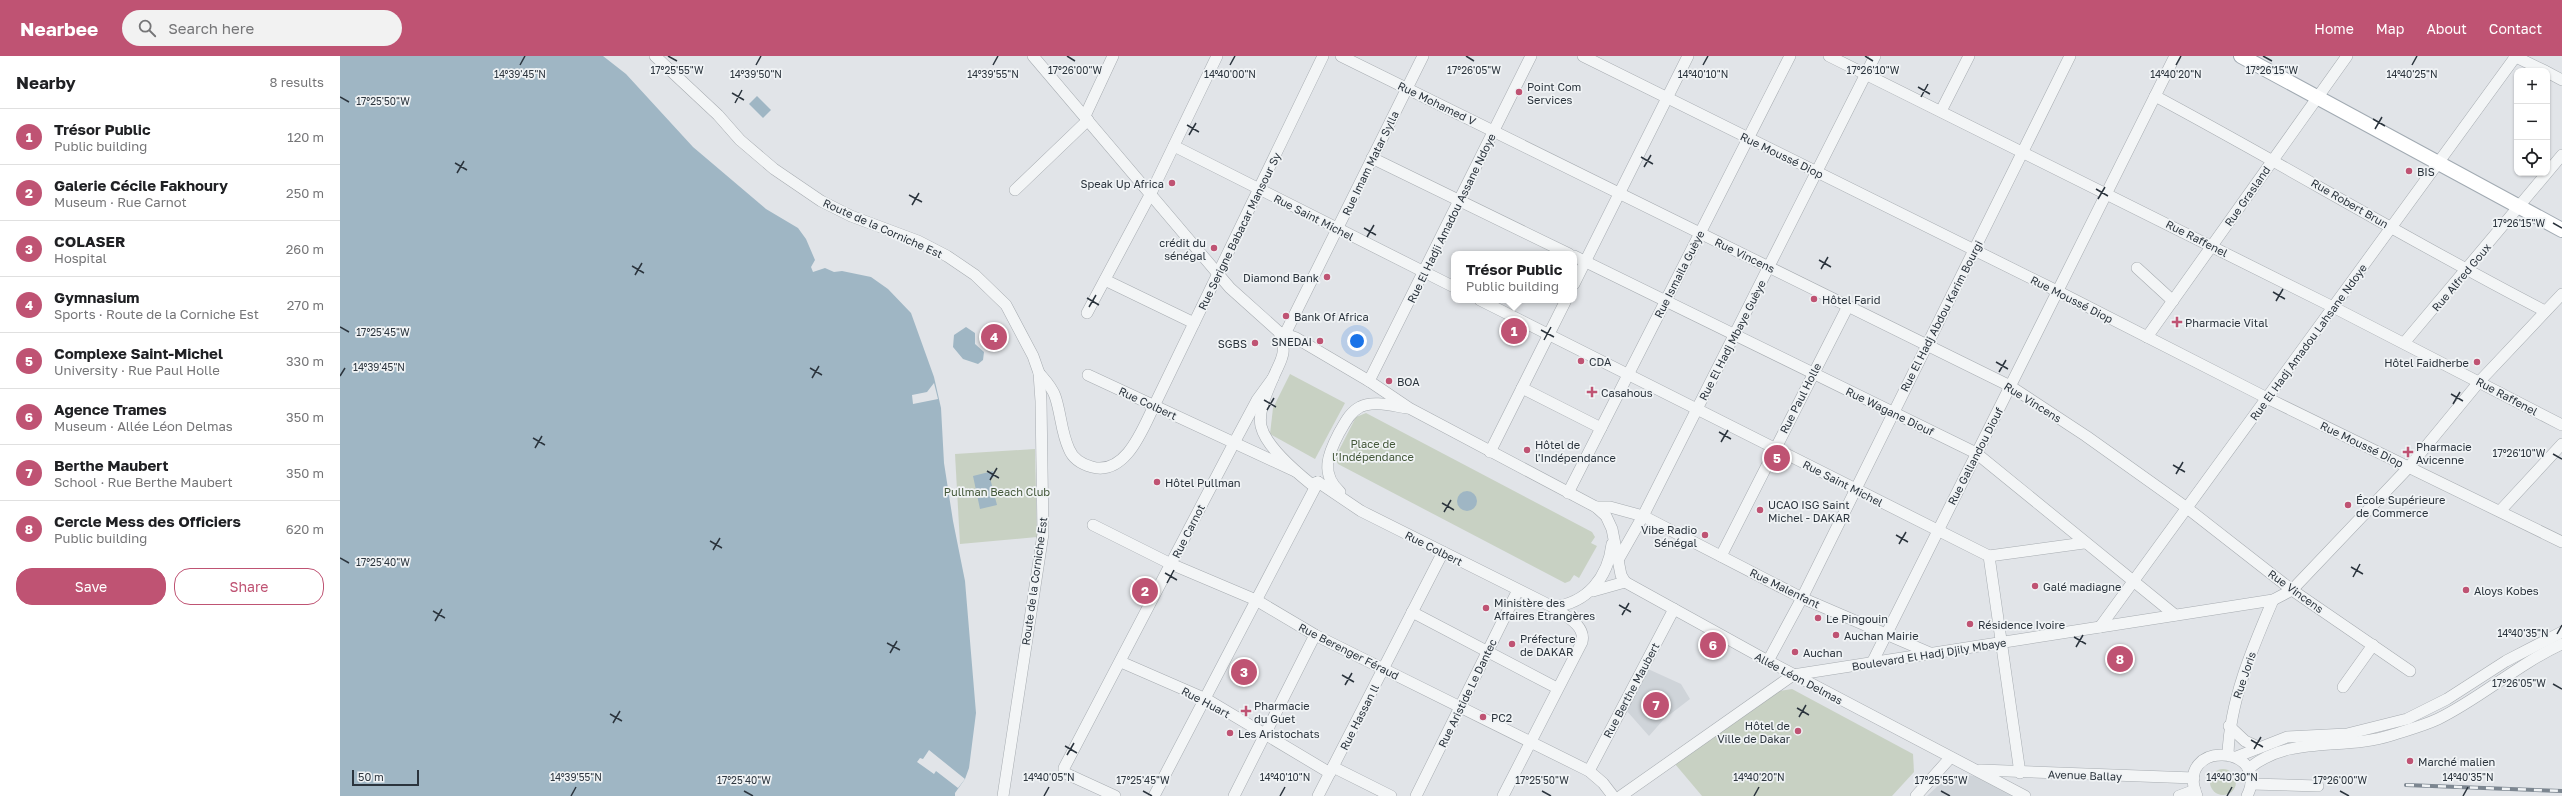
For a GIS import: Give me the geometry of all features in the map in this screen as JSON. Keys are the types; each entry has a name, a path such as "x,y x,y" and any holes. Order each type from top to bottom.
{"main road":[{"path":"2250,58 2318,97 2562,230"}],"street":[{"name":"Route de la Corniche Est","path":"655,56 718,115 740,140 774,169 821,201 851,216 918,241 947,256 975,275 1006,305 1020,328 1039,372 1043,534 1003,796"},
{"path":"1033,56 1151,193 1230,288 1282,333 1369,381 1409,408 1596,507 1609,520 1618,560 1625,582 1593,591 1577,602 1554,607"},
{"path":"1015,190 1086,118 1113,56"},
{"path":"1087,314 1151,193 1217,56"},
{"name":"Rue Serigne Babacar Mansour Sy","path":"1039,372 1055,396 1068,447 1078,461 1086,466 1104,467 1124,457 1133,447 1154,406 1323,56"},
{"name":"Rue Mohamed V","path":"1341,56 1620,193"},
{"name":"Rue Imam Matar Sylla","path":"1282,333 1337,228 1423,56"},
{"name":"Rue El Hadji Amadou Assane Ndoye","path":"1369,381 1531,56"},
{"name":"Rue Moussé Diop","path":"1583,56 2057,291 2266,398 2562,542"},
{"path":"1577,278 1688,56"},
{"name":"Rue Ismaila Guèye","path":"1568,493 1790,56"},
{"name":"Rue Raffenel","path":"1829,56 2212,246 2562,425"},
{"name":"Rue El Hadj Mbaye Guèye","path":"1618,560 1643,516 1875,56"},
{"path":"1941,111 1969,56"},
{"name":"Rue El Hadj Abdou Karim Bourgi","path":"1768,661 1802,598 1892,412 2024,152 2070,56"},
{"name":"Rue Gallandou Diouf","path":"1872,663 2175,56"},
{"name":"Rue Grasland","path":"2147,337 2347,56"},
{"path":"2515,56 2538,68"},
{"name":"Rue El Hadj Amadou Lahsane Ndoye","path":"2100,627 2515,56"},
{"path":"2550,74 2562,80"},
{"name":"Rue Robert Brun","path":"2155,96 2273,159 2467,271 2545,311"},
{"name":"Rue Saint Michel","path":"1174,146 1451,286"},
{"name":"Rue Alfred Goux","path":"2404,343 2467,271 2562,155"},
{"path":"1372,158 1563,251"},
{"name":"Rue Vincens","path":"1620,193 2010,386 2086,436 2187,508 2292,590 2410,671"},
{"name":"Rue Wagane Diouf","path":"1577,258 1976,453 2084,543 2176,615"},
{"path":"2137,268 2173,301"},
{"path":"1105,280 1194,323"},
{"name":"Boulevard El Hadj Djily Mbaye","path":"1621,796 1793,675 2273,600 2292,590 2408,467 2479,382 2562,294"},
{"name":"Rue Saint Michel","path":"1486,303 1989,556"},
{"path":"1490,452 1565,303"},
{"name":"Rue Paul Holle","path":"1721,556 1848,306"},
{"path":"1282,333 1284,345 1283,358 1273,378 1263,406 1261,426 1268,440 1295,471"},
{"name":"Rue Colbert","path":"1088,375 1295,471 1311,484 1318,482 1361,511 1554,607 1580,627 1583,633 1582,642 1557,688"},
{"name":"Rue Carnot","path":"1115,796 1064,772 1234,443 1257,400 1273,378"},
{"path":"1522,388 1601,428"},
{"path":"1361,511 1331,482 1327,464 1331,449 1346,421 1362,406 1371,404 1409,408"},
{"path":"2500,511 2562,444"},
{"path":"1154,796 1318,482"},
{"name":"Rue Malenfant","path":"1596,507 1610,507 1643,516 1802,598 1930,654"},
{"name":"Rue Berenger Féraud","path":"1093,525 1171,564 1256,600 1315,635 1589,771 1603,783 1613,796"},
{"path":"1593,591 1609,559 1613,538"},
{"path":"2020,773 1989,556 2084,543"},
{"name":"Rue Hassan ll","path":"1318,796 1443,552"},
{"name":"Allée Léon Delmas","path":"1625,582 1793,675 1950,758 1975,769"},
{"name":"Rue Aristide Le Dantec","path":"1416,796 1518,590"},
{"name":"Rue Joris","path":"2232,755 2229,726 2258,636 2273,600"},
{"name":"Rue Berthe Maubert","path":"1589,771 1674,609"},
{"path":"1412,612 1557,688 1503,796"},
{"path":"2179,796 2196,793 2194,778 2197,768 2208,757 2232,755 2287,737 2347,734 2407,719 2447,699 2506,661 2562,632"},
{"path":"1234,796 1315,635"},
{"path":"2248,769 2262,757 2290,748 2365,741 2390,736 2422,725 2438,718 2562,644"},
{"path":"2343,687 2373,645"},
{"name":"Rue Huart","path":"1121,662 1206,699 1264,736 1332,770 1391,796"},
{"path":"2229,726 2245,741 2258,747"},
{"path":"2232,755 2248,769 2251,784 2247,796"},
{"path":"1916,796 1950,758"},
{"path":"1975,769 2025,796"},
{"name":"Avenue Ballay","path":"1975,769 2020,773 2194,778"},
{"path":"2251,784 2318,786"}],"shaded area":[{"path":"1648,669 1681,684 1690,699 1664,719 1649,736 1626,710"},
{"path":"1969,775 1978,777 2013,796 1927,796 1940,784"}],"green space":[{"path":"1290,374 1345,403 1315,459 1270,434 1273,408"},
{"name":"Place de l’Indépendance","path":"1366,413 1592,532 1595,537 1591,543 1597,546 1579,578 1574,575 1570,581 1565,583 1338,464 1335,458 1356,417"},
{"name":"Pullman Beach Club","path":"1035,449 1037,537 960,544 955,454"},
{"path":"1792,689 1913,754 1914,772 1892,796 1702,796 1675,764 1774,692"},
{"path":"2223,769 2232,773 2236,782 2232,791 2223,795 2214,791 2210,782 2214,773"}],"water":[{"path":"340,56 603,56 626,74 693,147 766,209 798,228 806,239 815,260 811,267 813,272 825,268 834,272 842,271 871,277 888,289 911,313 934,377 941,408 944,463 953,521 965,581 976,713 969,768 965,779 955,793 955,796 340,796"},
{"path":"757,96 771,110 763,118 749,104"},
{"path":"966,327 975,333 975,344 984,352 983,360 978,364 963,359 953,347 954,335"},
{"path":"993,471 994,477 990,478 997,505 980,509 973,476"},
{"path":"1467,491 1474,494 1477,501 1474,508 1467,511 1460,508 1457,501 1460,494"}],"pier":[{"path":"934,383 938,399 913,404 912,395 927,392"},
{"path":"929,750 965,779 958,788 936,771 934,774 917,762 920,758 923,759"}],"railway":[{"path":"2406,785 2562,791"}],"place":[{"name":"Point Com Services","path":"1519,92"},
{"name":"BIS","path":"2409,171"},
{"name":"Speak Up Africa","path":"1172,183"},
{"name":"crédit du sénégal","path":"1214,248"},
{"name":"Diamond Bank","path":"1327,277"},
{"name":"Hôtel Farid","path":"1814,299"},
{"name":"Bank Of Africa","path":"1286,316"},
{"name":"Pharmacie Vital","path":"2177,322"},
{"name":"Trésor Public","path":"1514,331"},
{"name":"Gymnasium","path":"994,337"},
{"name":"SNEDAI","path":"1320,341"},
{"name":"SGBS","path":"1255,343"},
{"name":"CDA","path":"1581,361"},
{"name":"Hôtel Faidherbe","path":"2477,362"},
{"name":"BOA","path":"1389,381"},
{"name":"Casahous","path":"1592,392"},
{"name":"Hôtel de l'Indépendance","path":"1527,450"},
{"name":"Pharmacie Avicenne","path":"2408,452"},
{"name":"Complexe Saint-Michel","path":"1777,458"},
{"name":"Hôtel Pullman","path":"1157,482"},
{"name":"École Supérieure de Commerce","path":"2348,505"},
{"name":"UCAO ISG Saint Michel - DAKAR","path":"1760,510"},
{"name":"Vibe Radio Sénégal","path":"1705,535"},
{"name":"Galé madiagne","path":"2035,586"},
{"name":"Aloys Kobes","path":"2466,590"},
{"name":"Galerie Cécile Fakhoury","path":"1145,591"},
{"name":"Ministère des Affaires Etrangères","path":"1486,608"},
{"name":"Le Pingouin","path":"1818,618"},
{"name":"Résidence Ivoire","path":"1970,624"},
{"name":"Auchan Mairie","path":"1836,635"},
{"name":"Préfecture de DAKAR","path":"1512,644"},
{"name":"Agence Trames","path":"1713,645"},
{"name":"Auchan","path":"1795,652"},
{"name":"Cercle Mess des Officiers","path":"2120,659"},
{"name":"COLASER","path":"1244,672"},
{"name":"Berthe Maubert","path":"1656,705"},
{"name":"Pharmacie du Guet","path":"1246,711"},
{"name":"PC2","path":"1483,717"},
{"name":"Hôtel de Ville de Dakar","path":"1798,731"},
{"name":"Les Aristochats","path":"1230,733"},
{"name":"Marché malien","path":"2410,761"}]}
